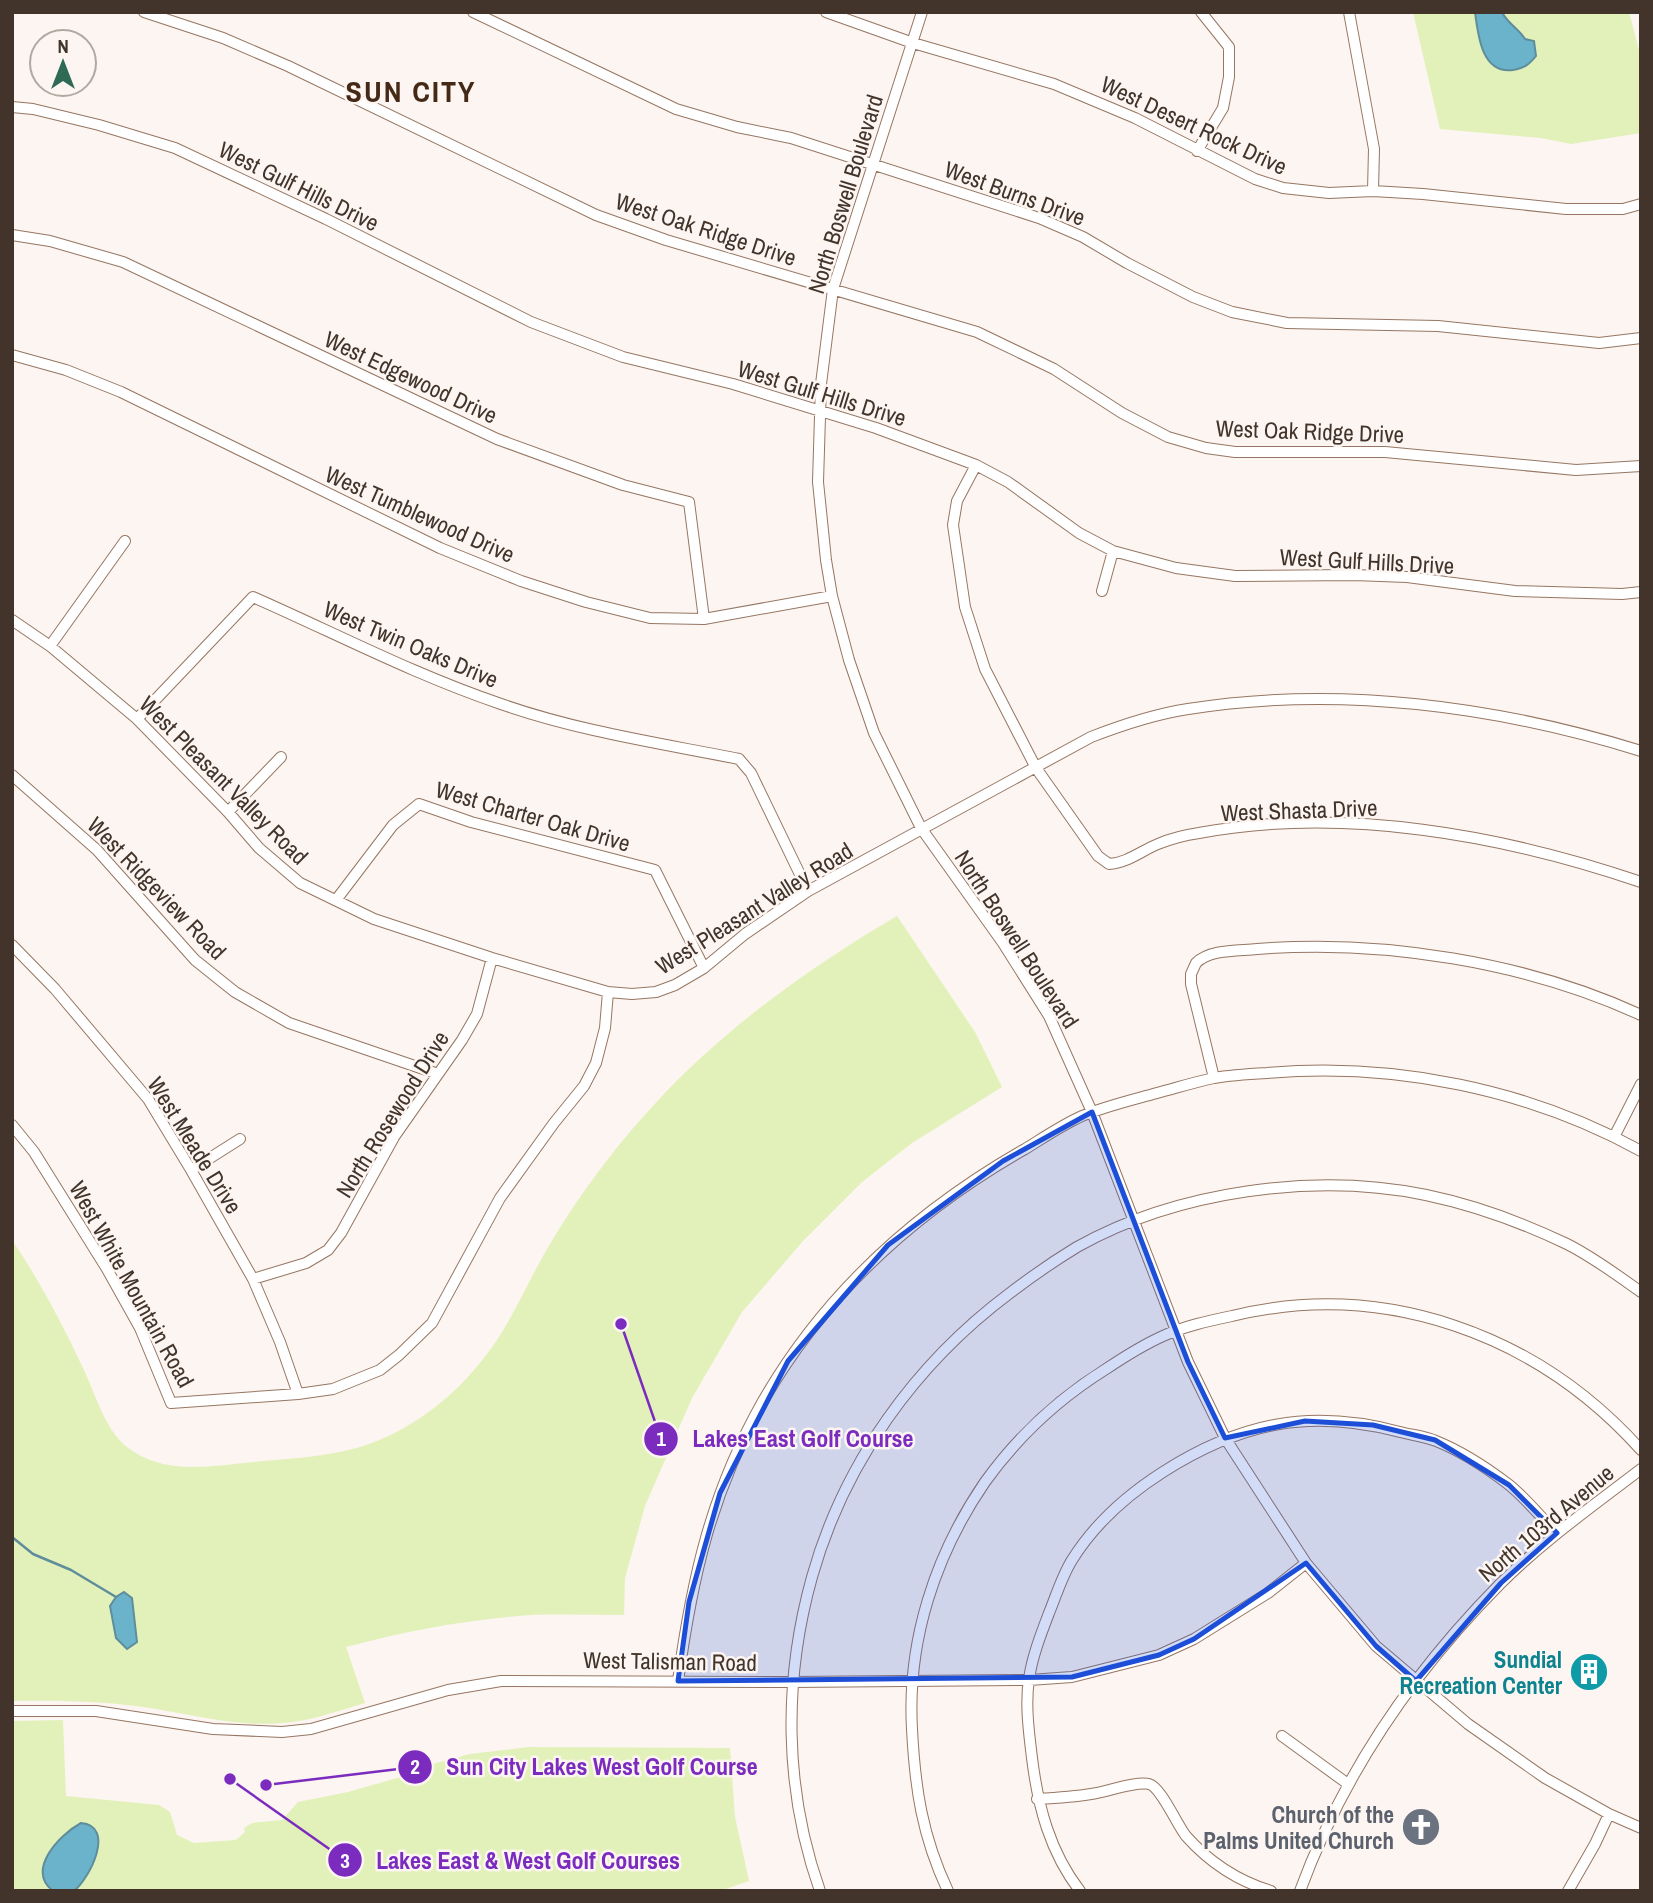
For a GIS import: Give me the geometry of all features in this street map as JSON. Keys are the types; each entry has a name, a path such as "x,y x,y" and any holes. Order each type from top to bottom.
{"street":[{"name":"West Oak Ridge Drive","path":"144,12 223,38 288,66 596,215 666,240 977,332 1054,369 1122,413 1168,437 1206,448 1236,452 1385,452 1576,470 1641,466"},
{"name":"West Burns Drive","path":"473,12 676,109 737,127 791,138 1039,218 1083,237 1126,263 1193,297 1232,312 1287,323 1438,326 1599,343 1641,338"},
{"name":"West Desert Rock Drive","path":"826,12 913,43 1054,84 1122,112 1255,179 1283,188 1329,193 1373,191 1469,198 1566,209 1623,209 1641,204"},
{"name":"North Boswell Boulevard","path":"922,12 833,289 824,353 820,412 818,482 832,596 849,660 874,733 921,828 1003,943 1049,1016 1092,1112 1176,1331 1225,1438 1306,1563 1376,1646 1503,1750 1545,1778 1609,1814 1641,1828"},
{"path":"1197,150 1223,108 1229,77 1229,47 1200,12"},
{"path":"1349,12 1374,149 1373,191"},
{"name":"West Gulf Hills Drive","path":"12,107 33,109 99,125 175,148 326,219 531,322 622,358 733,384 876,428 976,465 1008,481 1079,533 1113,551 1175,568 1235,576 1407,577 1515,592 1641,592"},
{"name":"West Edgewood Drive","path":"12,234 50,241 123,262 497,439 623,485 689,502 704,619"},
{"name":"West Tumblewood Drive","path":"12,355 65,370 121,392 440,548 521,581 586,602 650,618 704,619 832,596"},
{"name":"West Shasta Drive","path":"976,465 957,501 953,525 965,607 985,669 1036,768 1098,856 1109,864 1121,863 1160,844 1198,833 1269,825 1349,824 1431,831 1488,840 1571,860 1641,882"},
{"path":"50,646 125,541"},
{"path":"1102,591 1113,551"},
{"name":"West Twin Oaks Drive","path":"137,719 253,597 415,672 502,705 592,730 739,759 751,774 808,891"},
{"name":"West Pleasant Valley Road","path":"12,620 50,646 137,719 260,848 300,883 374,919 608,992 632,994 656,992 675,985 704,968 745,934 808,891 1091,737 1131,722 1187,709 1301,700 1365,700 1466,709 1518,719 1641,751"},
{"path":"228,813 281,757"},
{"name":"West Ridgeview Road","path":"12,775 97,850 195,960 235,992 289,1023 438,1074"},
{"name":"West Charter Oak Drive","path":"336,900 393,825 419,804 471,822 654,870 704,968"},
{"name":"West Meade Drive","path":"12,945 55,989 148,1099 253,1279 280,1342 298,1394"},
{"path":"1214,1078 1191,980 1196,963 1211,954 1281,947 1408,952 1511,970 1556,983 1641,1015"},
{"name":"North Rosewood Drive","path":"253,1279 306,1263 328,1250 341,1233 394,1137 477,1014 492,958"},
{"name":"West White Mountain Road","path":"12,1125 34,1152 107,1269 140,1328 171,1403 333,1389 380,1370 432,1323 500,1198 584,1086 596,1063 608,992"},
{"path":"678,1681 689,1602 703,1542 741,1443 763,1400 803,1340 856,1276 887,1245 956,1191 1025,1148 1092,1112 1214,1078 1297,1070 1396,1074 1429,1079 1518,1100 1614,1137 1641,1151"},
{"path":"1614,1137 1641,1084"},
{"path":"191,1170 240,1139"},
{"path":"820,1891 813,1872 798,1803 791,1742 791,1682 805,1603 841,1497 879,1430 909,1389 942,1352 985,1312 1076,1248 1134,1221 1209,1199 1282,1187 1356,1186 1425,1195 1523,1225 1569,1245 1641,1292"},
{"path":"947,1891 922,1821 914,1782 910,1702 919,1632 932,1586 948,1546 972,1502 1018,1441 1049,1410 1081,1385 1176,1331 1252,1311 1301,1303 1358,1305 1413,1313 1472,1331 1527,1357 1560,1377 1601,1409 1641,1450"},
{"path":"1080,1891 1062,1868 1037,1800 1028,1726 1029,1680 1039,1638 1070,1562 1091,1533 1121,1502 1186,1457 1225,1438 1265,1426 1305,1421 1373,1425 1435,1440 1464,1456 1509,1485 1557,1534"},
{"name":"North 103rd Avenue","path":"1300,1891 1362,1757 1416,1681 1501,1584 1557,1534 1641,1469"},
{"name":"West Talisman Road","path":"12,1712 96,1711 213,1729 282,1732 311,1729 447,1689 501,1681 791,1682 1072,1678 1159,1656 1194,1639 1268,1593 1306,1563"},
{"path":"1282,1736 1348,1784"},
{"path":"1037,1800 1091,1794 1141,1784 1151,1785 1158,1790 1187,1837 1221,1868 1271,1891"},
{"path":"1568,1891 1609,1814"}],"highlighted area":[{"path":"1092,1112 1188,1362 1225,1438 1305,1421 1373,1425 1435,1440 1509,1485 1557,1533 1501,1583 1416,1681 1376,1646 1306,1563 1194,1639 1159,1655 1072,1677 678,1681 689,1602 720,1493 788,1361 888,1245 1003,1161"}],"green space":[{"path":"1413,12 1629,12 1641,58 1641,133 1571,144 1541,138 1440,129"},
{"path":"897,916 975,1032 1002,1087 912,1143 862,1182 803,1241 742,1312 692,1398 645,1506 625,1578 624,1615 532,1615 485,1619 346,1647 365,1703 293,1722 234,1722 138,1706 102,1703 12,1701 12,1240 58,1318 112,1430 127,1447 141,1456 172,1466 205,1467 313,1456 372,1443 410,1425 427,1413 474,1371 499,1337 543,1255 575,1204 617,1147 664,1094 717,1043 774,997"},
{"path":"63,1720 66,1796 159,1805 170,1812 177,1835 194,1843 236,1840 245,1832 244,1828 252,1823 282,1820 298,1802 348,1792 404,1776 406,1771 470,1754 529,1747 730,1748 735,1817 749,1881 720,1891 12,1891 12,1721"}],"water":[{"path":"1475,12 1502,12 1525,39 1534,41 1536,56 1526,66 1513,70 1494,66 1488,60 1480,42"},
{"path":"124,1592 132,1598 137,1642 127,1649 116,1638 110,1606 116,1597"},
{"path":"81,1823 91,1826 97,1833 97,1853 87,1875 74,1891 53,1891 46,1883 44,1863 55,1844"}],"waterway":[{"path":"12,1537 33,1554 71,1570 116,1597"}],"place":[{"name":"Lakes East Golf Course","path":"621,1324"},
{"name":"Sundial Recreation Center","path":"1589,1672"},
{"name":"Lakes East & West Golf Courses","path":"230,1779"},
{"name":"Sun City Lakes West Golf Course","path":"266,1785"},
{"name":"Church of the Palms United Church","path":"1421,1827"}],"district":[{"name":"SUN CITY","path":"411,91"}]}
